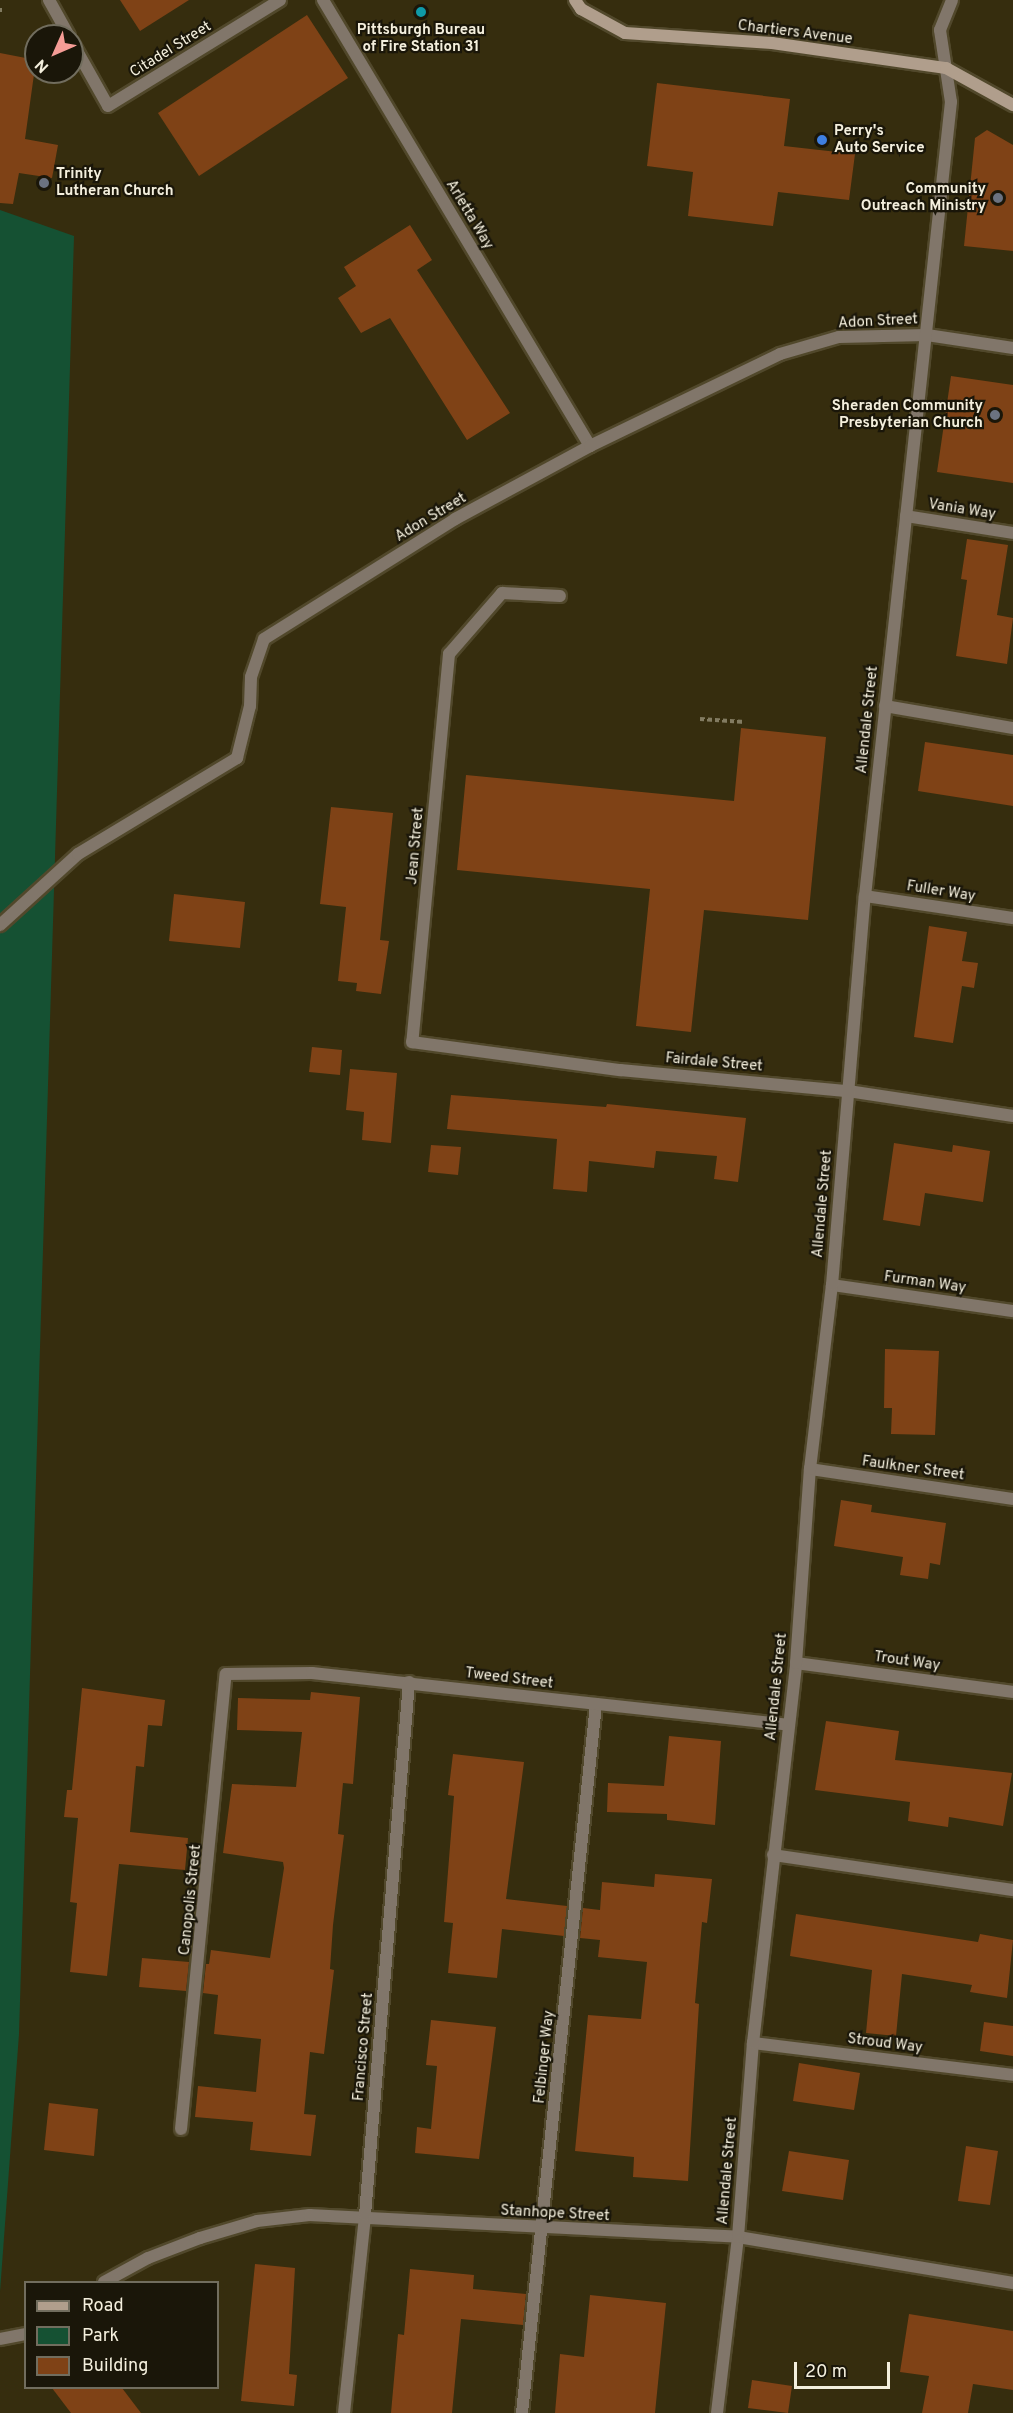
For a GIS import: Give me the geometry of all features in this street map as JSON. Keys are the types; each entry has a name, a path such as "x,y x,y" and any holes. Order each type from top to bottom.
{"street":[{"path":"49,0 62,24"},
{"name":"Citadel Street","path":"84,63 108,106 280,0"},
{"name":"Arletta Way","path":"323,0 590,446"},
{"name":"Chartiers Avenue","path":"575,0 581,9 625,33 772,43 946,68 1013,105"},
{"name":"Allendale Street","path":"717,2413 738,2237 753,2043 796,1663 810,1469 832,1285 865,896 951,102 940,30 952,0"},
{"name":"Adon Street","path":"0,925 78,854 237,758 250,706 251,677 264,639 455,519 590,446 780,354 839,337 927,335 1013,348"},
{"name":"Vania Way","path":"906,516 1013,533"},
{"name":"Jean Street","path":"412,1042 449,654 502,593 560,596"},
{"path":"885,706 1013,728"},
{"name":"Fuller Way","path":"865,896 1013,918"},
{"name":"Fairdale Street","path":"412,1042 620,1070 848,1091 1013,1116"},
{"name":"Furman Way","path":"832,1285 1013,1311"},
{"name":"Faulkner Street","path":"810,1469 1013,1498"},
{"name":"Trout Way","path":"796,1663 1013,1692"},
{"name":"Tweed Street","path":"226,1674 312,1673 788,1725"},
{"name":"Canopolis Street","path":"181,2129 226,1674"},
{"name":"Francisco Street","path":"344,2413 365,2215 409,1682"},
{"name":"Felbinger Way","path":"522,2413 596,1704"},
{"path":"773,1855 1013,1890"},
{"name":"Stroud Way","path":"753,2043 1013,2074"},
{"name":"Stanhope Street","path":"108,2281 148,2258 257,2221 310,2215 365,2215 542,2229 738,2237 1013,2283"},
{"path":"0,2339 24,2334"}],"path":[{"path":"700,719 745,722"}],"green space":[{"path":"0,210 74,236 19,2034 0,2292"}],"building":[{"path":"120,0 189,0 140,31"},
{"path":"307,15 348,78 199,176 158,113"},
{"path":"0,53 24,58 24,84 33,84 25,139 58,145 52,178 19,173 13,204 0,203"},
{"path":"657,83 790,99 784,146 855,154 849,200 778,192 773,226 688,216 693,172 647,166"},
{"path":"987,130 1013,145 1013,251 964,246 975,138"},
{"path":"410,225 432,260 417,270 510,413 467,440 390,318 361,333 338,298 356,286 344,267"},
{"path":"951,376 1013,385 1013,483 937,472"},
{"path":"967,539 1008,545 997,615 1013,618 1007,664 956,656 967,580 961,579"},
{"path":"741,728 826,737 808,920 704,910 691,1032 636,1026 650,889 457,870 466,775 734,801"},
{"path":"925,742 1013,755 1013,806 918,791"},
{"path":"331,807 393,813 380,940 389,941 381,994 356,991 357,983 338,981 346,907 320,904"},
{"path":"174,894 245,902 240,948 169,941"},
{"path":"929,926 967,932 962,961 978,963 974,988 962,986 953,1043 914,1037"},
{"path":"312,1047 342,1050 340,1075 309,1072"},
{"path":"350,1069 397,1073 391,1143 362,1140 364,1112 346,1110"},
{"path":"451,1095 606,1107 607,1104 746,1118 738,1182 714,1179 717,1156 656,1151 654,1168 589,1161 587,1192 553,1189 557,1139 447,1129"},
{"path":"894,1143 952,1152 953,1145 990,1151 983,1202 925,1193 920,1226 883,1220"},
{"path":"431,1145 461,1147 458,1175 428,1172"},
{"path":"885,1349 939,1351 935,1435 891,1434 892,1408 884,1408"},
{"path":"841,1500 872,1505 871,1512 946,1523 940,1565 930,1563 928,1579 900,1575 903,1557 834,1546"},
{"path":"82,1688 165,1700 162,1726 148,1725 144,1767 136,1766 130,1832 188,1838 185,1870 119,1864 107,1976 70,1972 77,1903 70,1902 78,1818 64,1817 67,1790 72,1790"},
{"path":"311,1692 360,1697 353,1784 343,1783 338,1834 344,1835 333,1925 330,1969 334,1970 324,2054 310,2052 304,2114 316,2115 311,2156 250,2150 253,2122 195,2117 198,2086 256,2092 261,2039 214,2034 218,1995 203,1993 206,1964 209,1964 211,1950 270,1958 284,1868 283,1862 223,1853 232,1784 296,1787 302,1732 237,1730 238,1698 310,1700"},
{"path":"826,1721 899,1731 895,1760 1012,1773 1003,1826 949,1817 948,1827 908,1821 910,1802 815,1790"},
{"path":"669,1736 721,1741 715,1825 667,1820 667,1814 607,1812 608,1783 664,1786"},
{"path":"453,1754 524,1762 506,1899 567,1906 564,1936 502,1929 497,1978 448,1973 453,1923 444,1922 454,1796 448,1795"},
{"path":"655,1874 712,1879 707,1923 702,1922 695,2003 699,2004 688,2181 633,2177 634,2157 575,2151 588,2015 641,2019 647,1962 598,1957 600,1940 580,1938 583,1908 600,1910 602,1882 654,1887"},
{"path":"796,1914 978,1942 980,1934 1013,1940 1007,1998 970,1992 972,1985 902,1974 896,2036 866,2033 872,1970 790,1956"},
{"path":"142,1958 189,1962 186,1991 139,1987"},
{"path":"431,2020 496,2027 479,2159 415,2153 417,2127 431,2129 437,2066 426,2065"},
{"path":"984,2022 1013,2026 1013,2056 980,2051"},
{"path":"799,2063 860,2073 854,2110 793,2101"},
{"path":"49,2103 98,2109 94,2156 44,2150"},
{"path":"966,2146 998,2151 990,2205 958,2201"},
{"path":"789,2151 849,2160 843,2200 782,2191"},
{"path":"255,2264 295,2268 289,2374 297,2375 294,2406 241,2401"},
{"path":"410,2269 474,2275 473,2289 526,2294 523,2325 461,2319 452,2413 391,2413 398,2334 404,2335"},
{"path":"590,2295 666,2303 655,2413 555,2413 560,2354 584,2357"},
{"path":"909,2314 1013,2331 1013,2390 973,2384 968,2413 922,2413 929,2376 900,2372"},
{"path":"752,2380 792,2386 788,2413 748,2408"},
{"path":"53,2389 123,2389 141,2413 71,2413"}],"place":[{"name":"Pittsburgh Bureau of Fire Station 31","path":"421,12"},
{"name":"Perry's Auto Service","path":"822,140"},
{"name":"Trinity Lutheran Church","path":"44,183"},
{"name":"Community Outreach Ministry","path":"998,198"},
{"name":"Sheraden Community Presbyterian Church","path":"995,415"}]}
